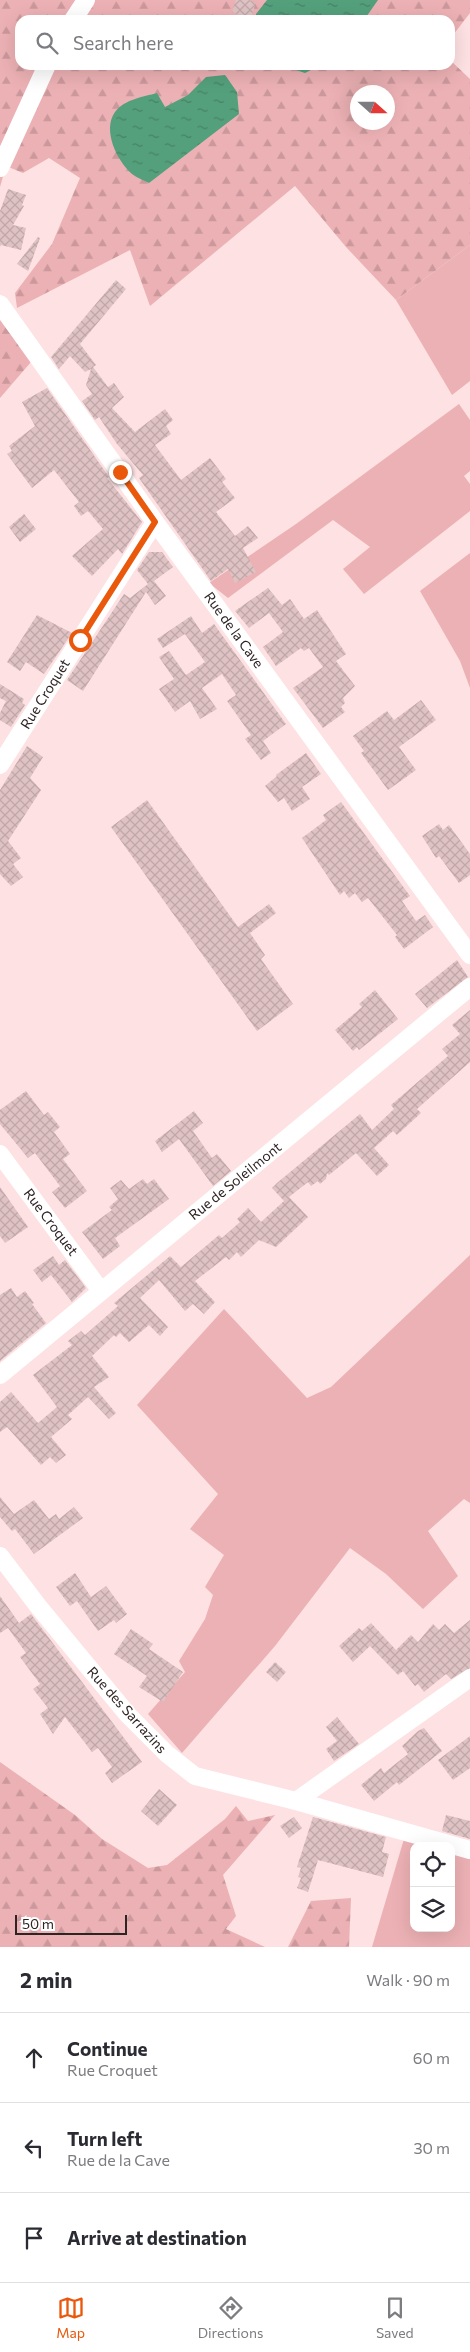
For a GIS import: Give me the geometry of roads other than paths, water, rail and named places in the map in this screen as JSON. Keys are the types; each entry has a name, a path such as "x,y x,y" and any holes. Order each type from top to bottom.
{"street":[{"path":"76,15 86,0"},
{"path":"0,168 45,70"},
{"name":"Rue de la Cave","path":"0,304 155,522 470,955"},
{"name":"Rue Croquet","path":"0,765 155,522"},
{"name":"Rue de Soleilmont","path":"0,1374 470,987"},
{"name":"Rue Croquet","path":"0,1154 102,1291"},
{"name":"Rue des Sarrazins","path":"0,1556 38,1606 128,1715 167,1754 195,1776 296,1801 470,1850"},
{"path":"296,1801 470,1678"}],"water":[{"path":"267,0 378,0 368,15 256,14"},
{"path":"296,70 311,70 305,73"},
{"path":"225,75 237,92 239,114 149,183 136,177 126,168 113,145 111,136 111,119 119,108 134,99 157,93 165,107 188,95 206,77"}]}
